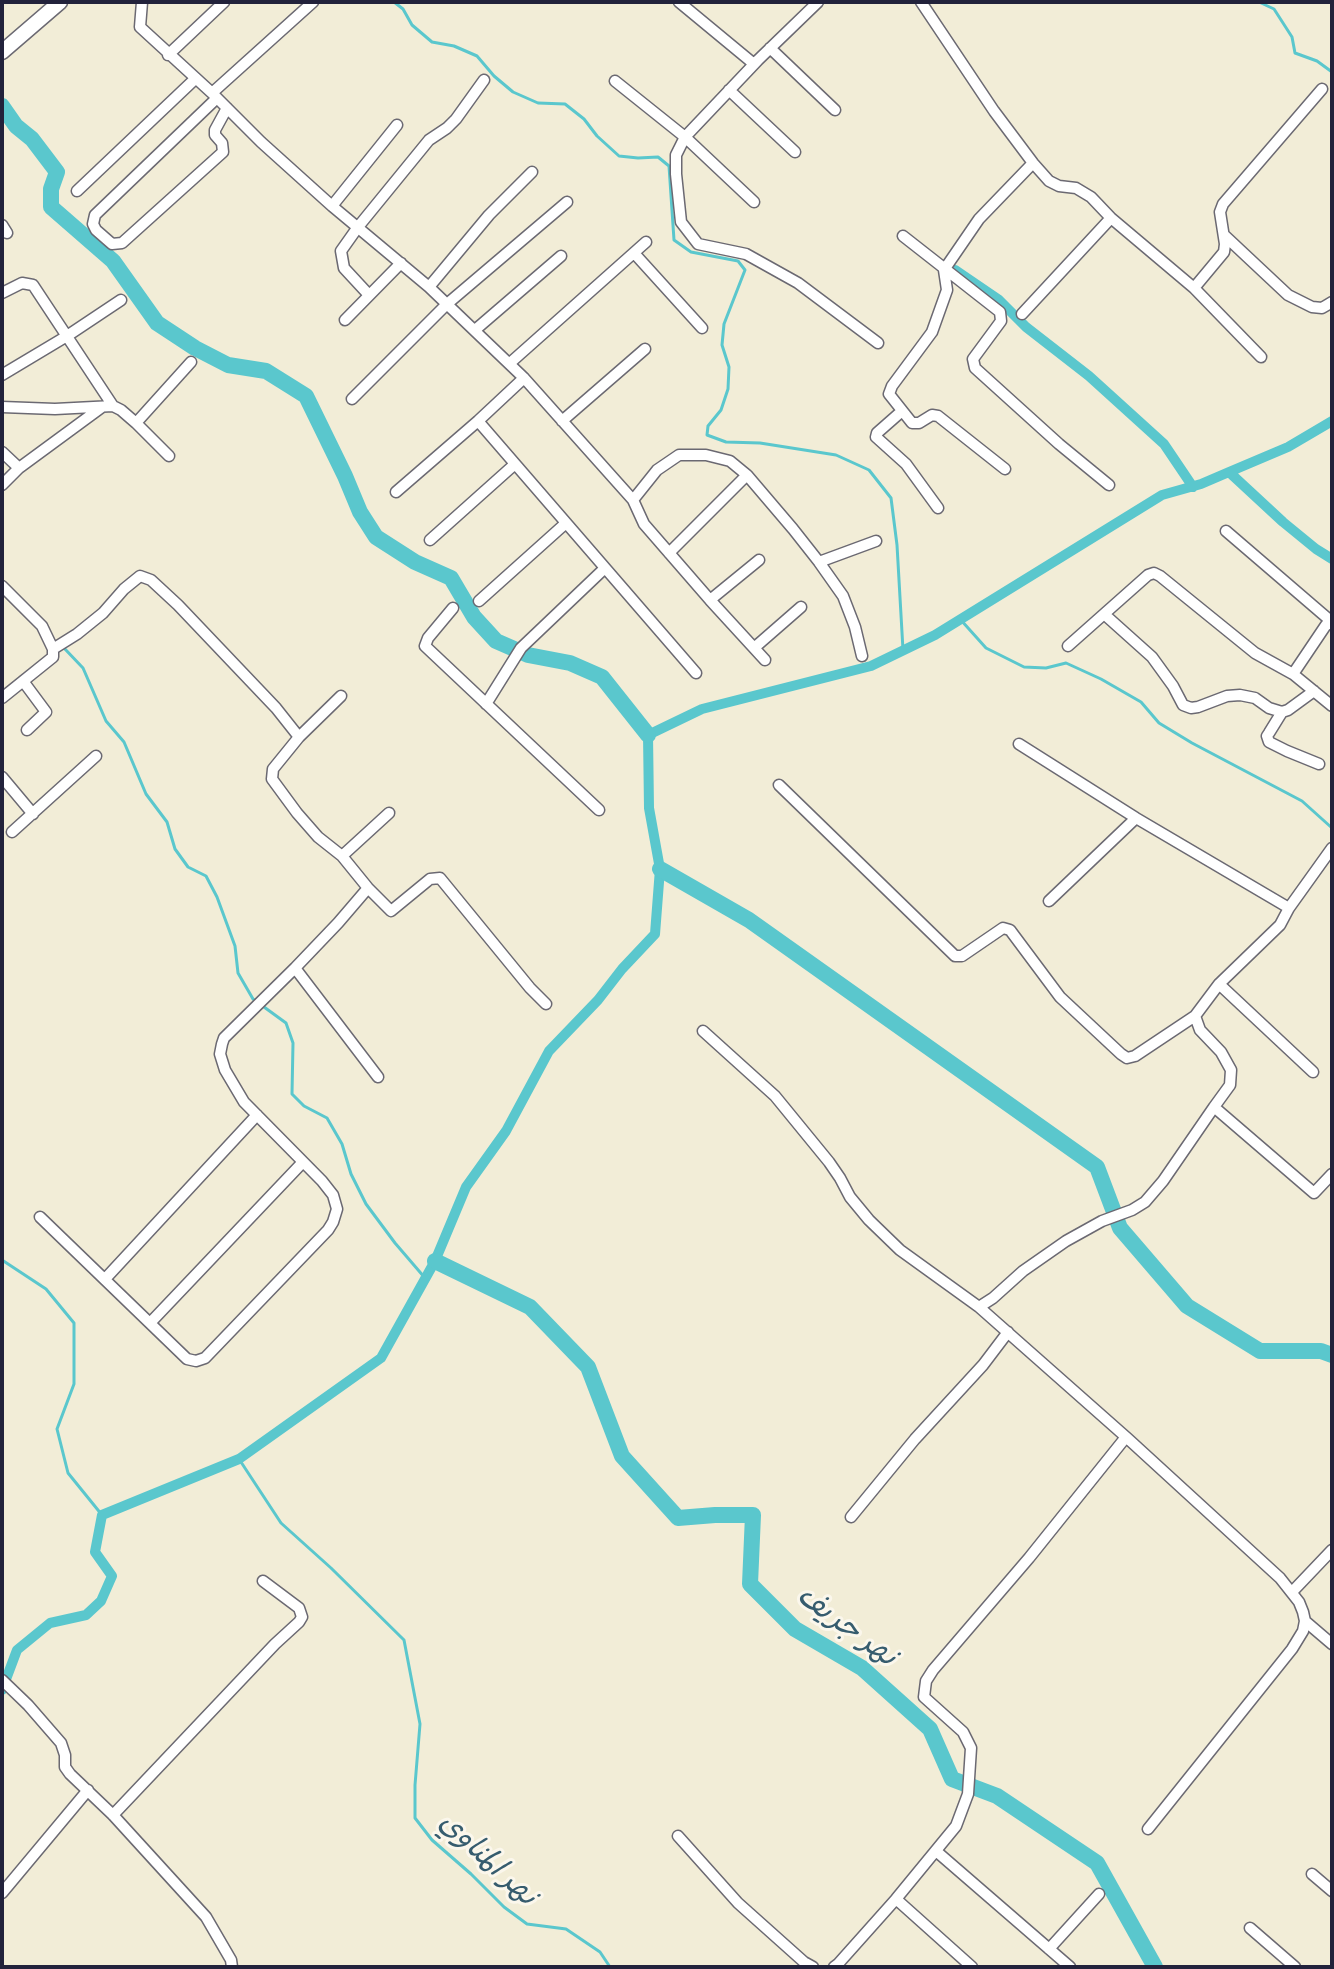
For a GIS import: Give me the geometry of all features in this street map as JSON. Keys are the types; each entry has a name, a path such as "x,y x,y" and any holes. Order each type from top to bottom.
{"main road":[{"path":"2,52 60,2"}],"street":[{"path":"142,2 140,27 168,55 332,206 429,287 510,363 633,500 644,524 765,660"},
{"path":"168,55 224,2"},
{"path":"227,108 215,130 223,152 122,243 112,244 96,230 95,215 313,2"},
{"path":"679,2 754,64"},
{"path":"818,2 685,137 676,155 681,222 698,244 746,254 798,283 878,343"},
{"path":"921,2 994,111 1049,181 1076,188 1091,197 1111,218 1194,288 1261,357"},
{"path":"770,48 835,110"},
{"path":"77,191 195,79"},
{"path":"369,295 344,268 341,251 429,140 456,119 484,80"},
{"path":"615,81 685,137 754,202"},
{"path":"1194,288 1224,252 1223,204 1322,89"},
{"path":"729,90 795,152"},
{"path":"332,206 397,125"},
{"path":"1005,469 938,416 932,415 916,424 912,423 889,394 932,332 947,290 944,270 979,219 1033,163"},
{"path":"429,287 489,215 532,172"},
{"path":"352,399 447,304 567,202"},
{"path":"1022,314 1111,218"},
{"path":"1224,235 1298,302 1322,308 1332,302"},
{"path":"903,236 997,309 1002,317 973,359 975,368 1109,485"},
{"path":"510,363 646,242"},
{"path":"634,253 702,328"},
{"path":"475,330 561,256"},
{"path":"345,320 401,263"},
{"path":"2,293 22,283 33,285 108,406"},
{"path":"2,375 121,300"},
{"path":"562,421 645,349"},
{"path":"136,423 191,362"},
{"path":"396,492 524,378"},
{"path":"2,485 19,468 108,406"},
{"path":"2,407 55,409 108,406 121,410 169,456"},
{"path":"902,411 876,437 906,464 938,508"},
{"path":"478,421 696,673"},
{"path":"2,452 19,468"},
{"path":"633,500 657,470 679,455 706,455 730,461 747,475 843,596 862,656"},
{"path":"430,540 515,464"},
{"path":"669,553 747,475"},
{"path":"479,601 566,523"},
{"path":"1226,531 1332,622 1326,625 1293,674"},
{"path":"819,562 876,541"},
{"path":"710,600 759,560"},
{"path":"486,704 521,648 605,568"},
{"path":"1068,646 1154,573 1255,653 1293,674 1332,706"},
{"path":"53,649 103,613 140,576 151,580 178,605 276,708 299,737"},
{"path":"2,698 53,657 53,649 42,626 5,593"},
{"path":"754,648 801,607"},
{"path":"453,608 425,646 599,810"},
{"path":"1104,614 1152,657 1183,705 1191,708 1240,695 1255,698 1269,708 1282,712 1314,691"},
{"path":"23,681 46,712 27,730"},
{"path":"341,696 299,737 273,769 272,779 307,825 342,856 391,911 430,879 440,878 546,1004"},
{"path":"1282,712 1269,733 1269,742 1319,764"},
{"path":"1019,744 1136,818 1289,908"},
{"path":"12,832 96,756"},
{"path":"2,777 33,814"},
{"path":"779,785 955,956 962,956 1003,928 1010,930 1060,997 1127,1058 1135,1056 1195,1016 1219,984 1280,925 1332,848"},
{"path":"342,856 389,813"},
{"path":"1049,901 1136,818"},
{"path":"40,1217 187,1359 196,1361 205,1358 328,1230 337,1209 333,1195 244,1102 225,1070 220,1054 224,1038 265,1000 368,888"},
{"path":"295,968 378,1077"},
{"path":"1219,984 1313,1072"},
{"path":"979,1307 1066,1241 1145,1202 1163,1181 1230,1085 1231,1070 1221,1052 1200,1030 1195,1016"},
{"path":"703,1031 775,1096 829,1162 850,1197 900,1250 1008,1332 1292,1592 1303,1612 1303,1631 1292,1649 1148,1829"},
{"path":"1214,1107 1314,1193 1332,1174"},
{"path":"105,1279 257,1115"},
{"path":"150,1323 303,1162"},
{"path":"851,1517 1008,1332"},
{"path":"834,1967 956,1826 968,1794 971,1748 963,1732 924,1697 926,1681 1126,1437"},
{"path":"1292,1592 1332,1550"},
{"path":"113,1815 299,1622 302,1617 299,1608 263,1581"},
{"path":"1305,1621 1332,1644"},
{"path":"2,1680 61,1743 65,1767 70,1774 113,1815 206,1917 232,1967"},
{"path":"2,1893 88,1790"},
{"path":"678,1836 738,1903 813,1967"},
{"path":"936,1851 1070,1967"},
{"path":"1312,1874 1332,1891"},
{"path":"1049,1949 1099,1894"},
{"path":"896,1899 972,1967"},
{"path":"1250,1928 1295,1967"}],"waterway":[{"path":"394,2 403,9 412,25 432,42 454,46 477,56 513,92 538,103 565,104 619,156 658,157 669,166 674,240 691,252 738,261 745,270 724,324 722,345 729,367 728,389 721,410 708,426 707,435 726,442 760,443 836,455 869,470 891,498 903,650"},
{"path":"1259,2 1274,9 1292,37 1295,53 1317,61 1332,72"},
{"path":"2,106 57,172 51,189 51,207 113,261 157,323 228,365 266,371 306,396 360,512 376,537 415,562 451,578 474,617 496,641 528,655 570,663 602,677 648,735"},
{"path":"955,270 999,300 1026,327 1089,376 1164,444 1193,487"},
{"path":"2,1690 17,1650 50,1623 86,1615 101,1601 112,1576 95,1552 102,1515 239,1459 381,1358 435,1261 466,1187 506,1131 549,1051 655,934 660,869 649,808 648,735 702,709 871,666 935,635 1162,495 1201,484 1288,447 1332,421"},
{"path":"1229,472 1283,522 1332,559"},
{"path":"960,619 986,648 1024,667 1046,668 1066,663 1101,679 1141,702 1159,723 1302,801 1332,828"},
{"path":"64,648 83,668 106,721 124,742 146,794 167,822 175,849 188,867 206,876 235,946 238,973 253,999 286,1023 293,1043 292,1094 304,1106 327,1118 342,1144 351,1174 366,1204 425,1278"},
{"path":"660,869 749,920 1097,1167 1120,1228 1187,1306 1260,1351 1321,1351 1332,1355"},
{"path":"2,1260 46,1289 74,1323 74,1384 57,1429 68,1473 102,1515"},
{"name":"نهر جريف","path":"435,1261 530,1307 588,1367 622,1456 678,1518 753,1515 750,1584 795,1629 862,1668 930,1729 952,1779 997,1796 1097,1863 1155,1967"},
{"name":"نهر المناوي","path":"239,1459 281,1523 404,1640 420,1724 415,1818 432,1840 504,1907 527,1924 566,1929 600,1952 610,1967"}]}
